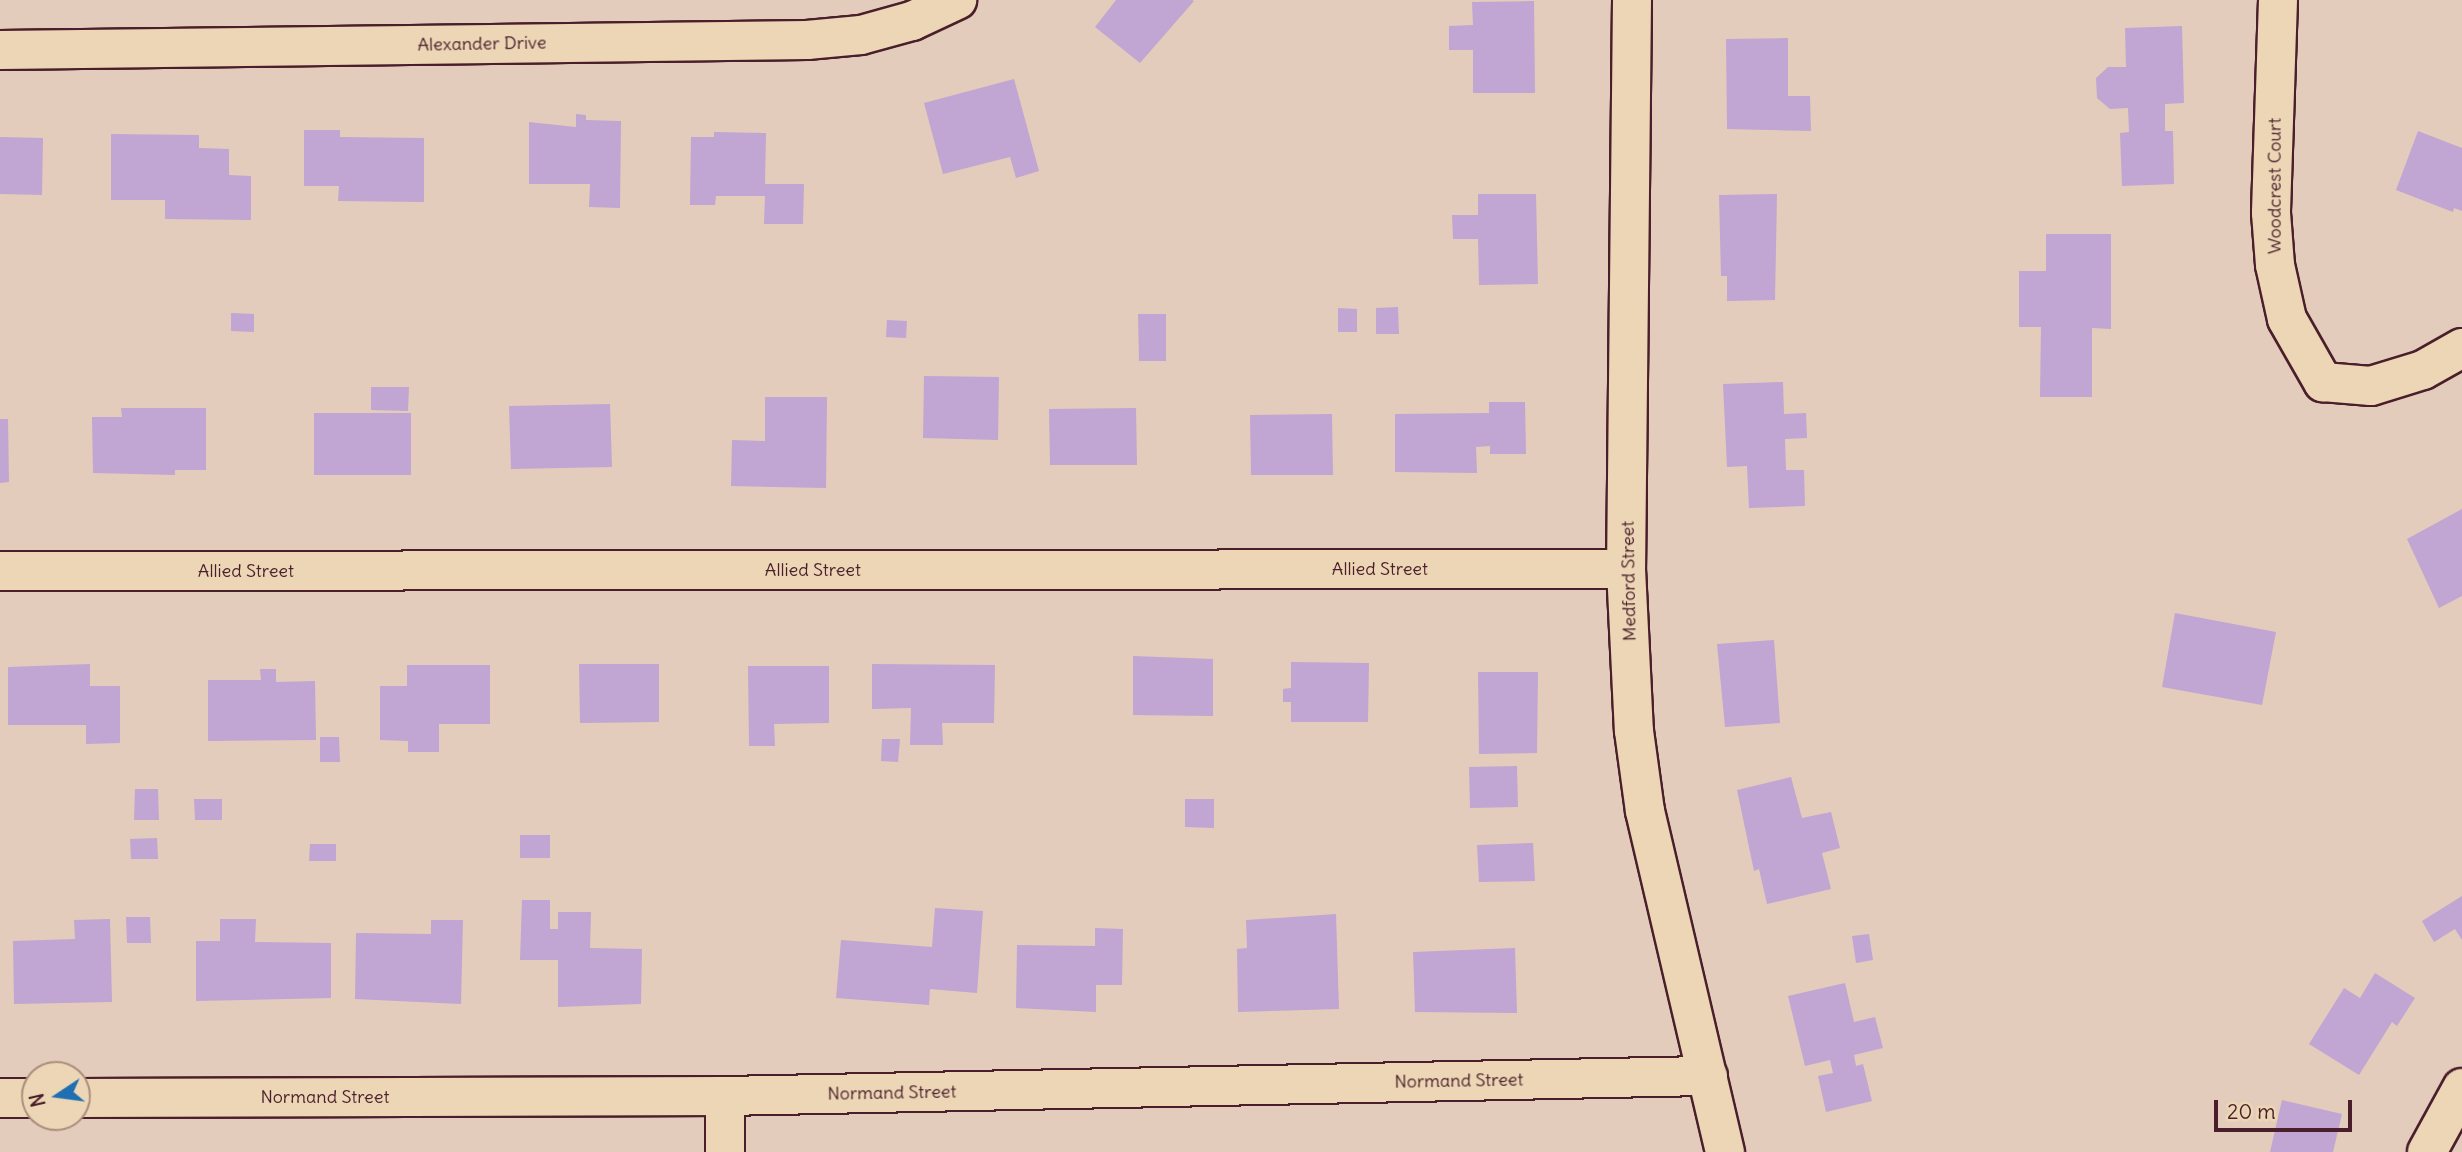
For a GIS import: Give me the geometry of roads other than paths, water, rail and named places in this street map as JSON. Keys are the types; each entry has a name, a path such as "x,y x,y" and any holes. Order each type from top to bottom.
{"street":[{"name":"Alexander Drive","path":"0,50 807,40 861,35 912,21 957,0"},
{"name":"Medford Street","path":"1632,0 1626,569 1634,730 1645,811 1725,1152"},
{"name":"Woodcrest Court","path":"2278,0 2272,213 2275,265 2287,318 2323,382 2371,386 2423,370 2462,348"},
{"name":"Allied Street","path":"0,571 1626,569"},
{"name":"Normand Street","path":"91,1098 725,1096 1708,1076"},
{"path":"2427,1152 2462,1088"},
{"path":"725,1096 725,1152"},
{"path":"0,1098 21,1098"}]}
